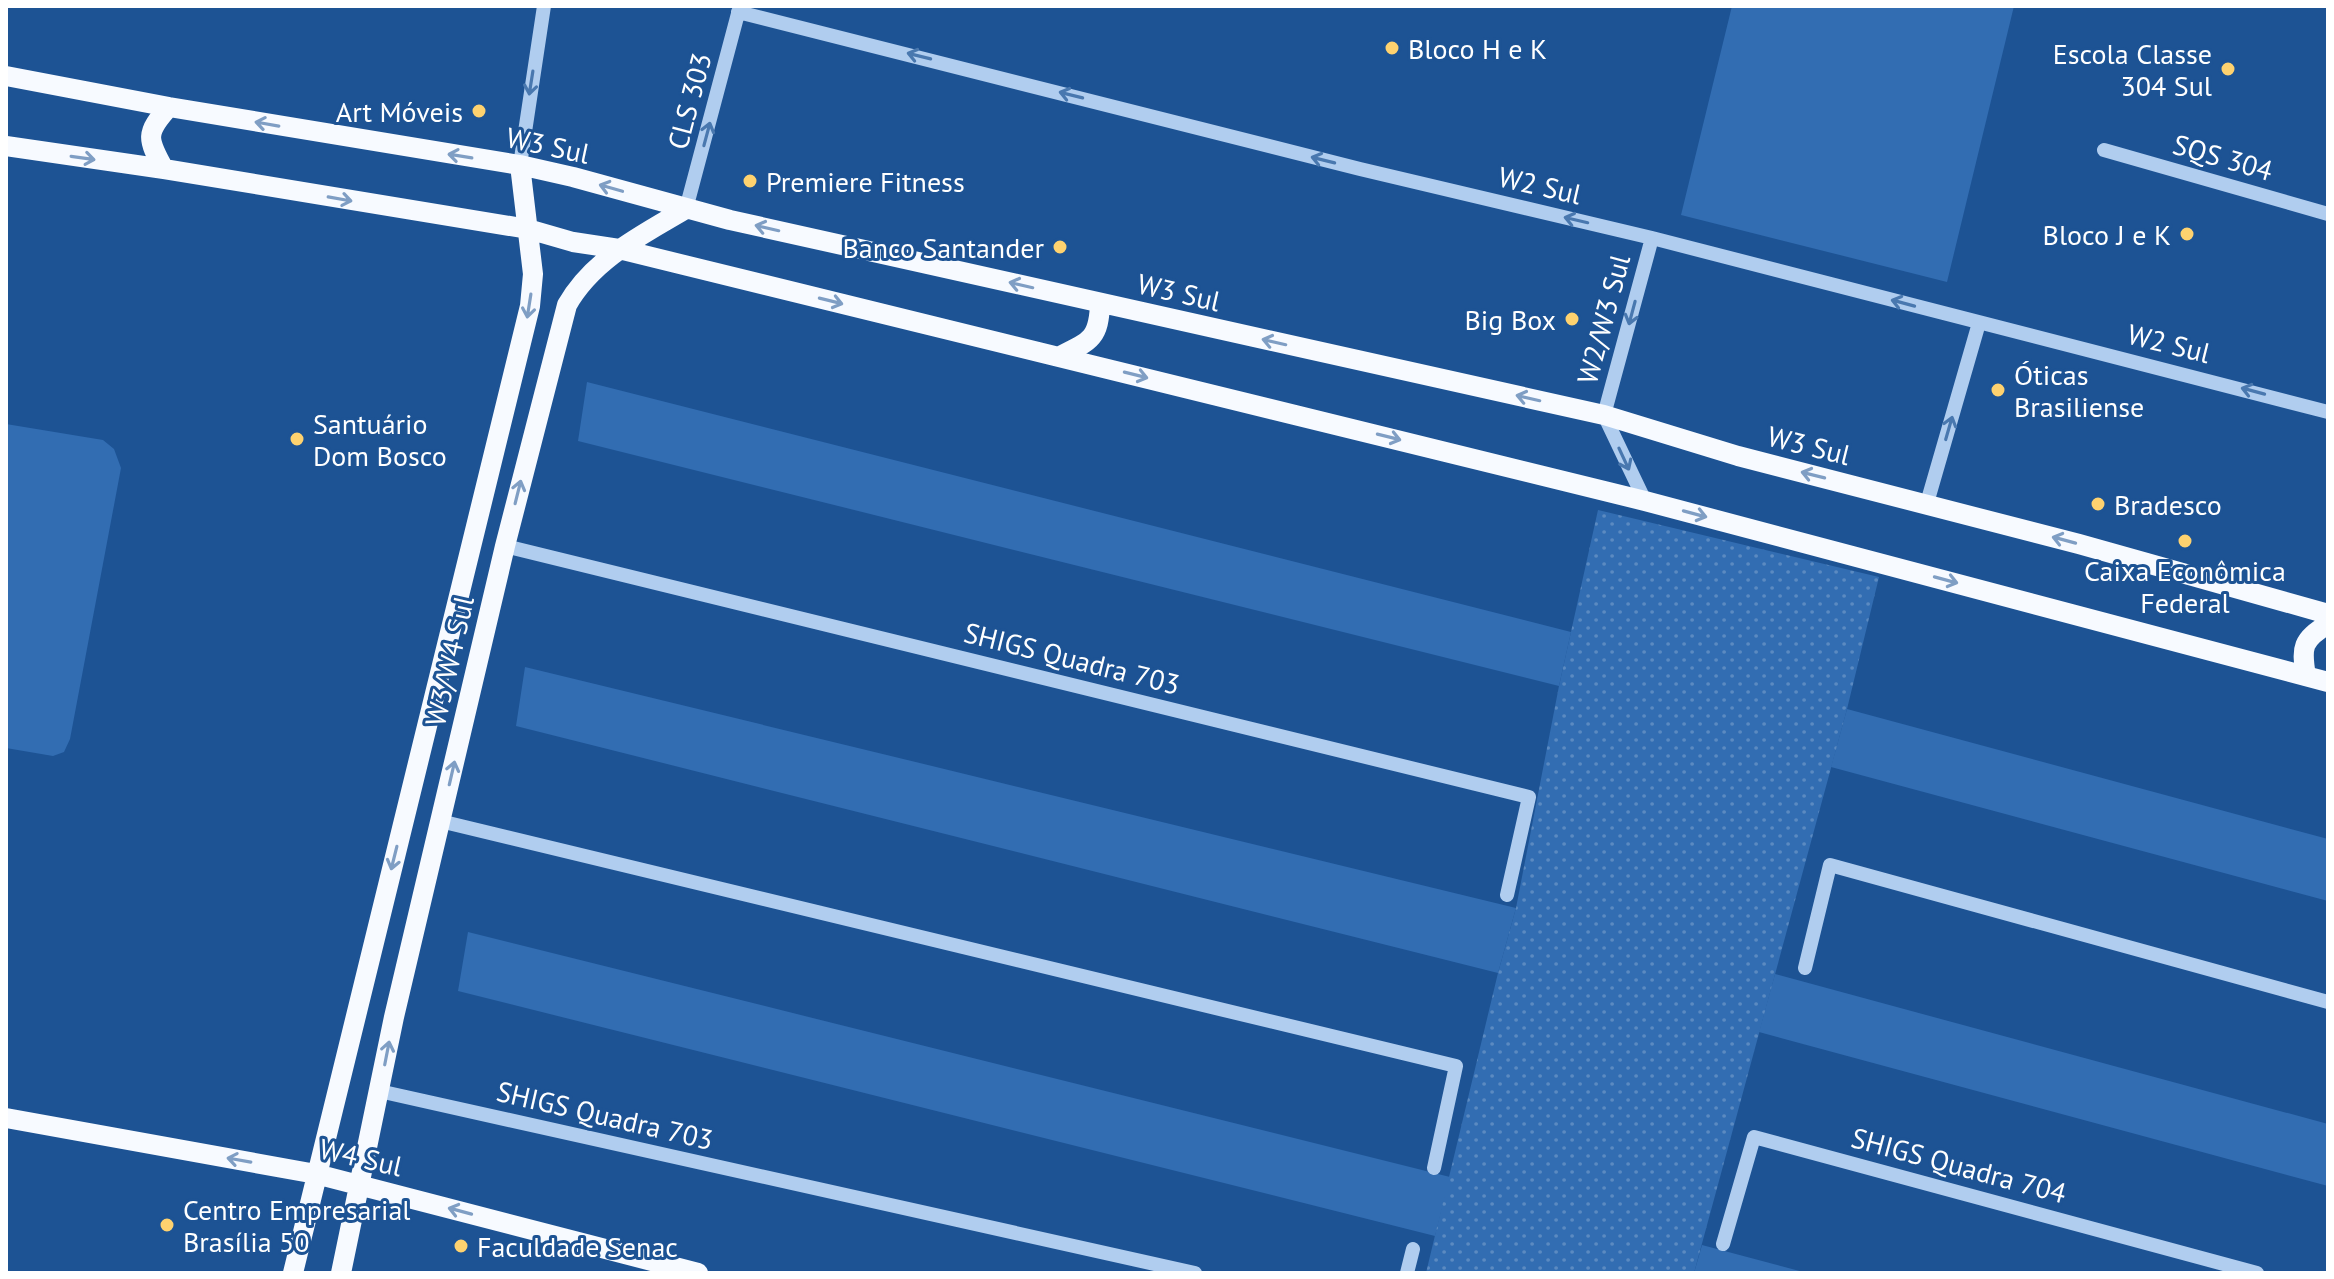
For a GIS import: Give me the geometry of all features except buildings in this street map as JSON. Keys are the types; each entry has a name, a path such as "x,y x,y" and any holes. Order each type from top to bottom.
{"main road":[{"name":"W3 Sul","path":"6,76 169,107 520,165 686,209 1604,415 1738,456 1927,503 2328,614"},
{"path":"164,169 152,148 150,136 154,124 169,107"},
{"path":"6,146 528,229 573,242 619,249 1645,501 2328,682"},
{"name":"W3/W4 Sul","path":"293,1273 530,306 533,274 520,165"},
{"name":"W3/W4 Sul","path":"341,1273 440,821 534,427 567,305 579,284 619,249 686,209"},
{"path":"1060,356 1084,345 1094,336 1099,323 1100,303"},
{"path":"503,419 534,427"},
{"path":"2306,676 2301,652 2304,644 2328,624"},
{"path":"440,677 472,685"},
{"name":"W4 Sul","path":"6,1118 316,1174 698,1273"}],"street":[{"path":"520,165 544,6"},
{"name":"CLS 303","path":"686,209 739,9"},
{"name":"W2 Sul","path":"739,9 1360,169 1652,238 2328,412"},
{"name":"SQS 304","path":"2104,150 2328,214"},
{"name":"W2/W3 Sul","path":"1645,501 1604,415 1652,238"},
{"path":"1927,503 1979,323"},
{"name":"SHIGS Quadra 703","path":"505,546 1529,797 1507,895"},
{"path":"440,821 1456,1066 1434,1168"},
{"path":"1805,968 1830,865 2328,1002"},
{"name":"SHIGS Quadra 703","path":"379,1091 1195,1273"},
{"name":"SHIGS Quadra 704","path":"1723,1244 1754,1137 2257,1273"},
{"path":"1407,1273 1413,1249"}],"shaded area":[{"path":"1732,6 2014,6 1947,282 1681,215"},
{"path":"587,382 1571,632 1559,686 578,441"},
{"path":"6,424 103,440 114,449 121,468 70,739 64,752 53,756 6,748"},
{"path":"1598,510 1879,577 1847,709 1694,1273 1426,1273 1516,908 1559,686"},
{"path":"525,667 1516,908 1498,973 516,726"},
{"path":"1847,709 2328,839 2328,901 1831,767"},
{"path":"468,932 1450,1177 1435,1236 458,991"},
{"path":"1775,974 2328,1124 2328,1186 1759,1032"},
{"path":"1702,1245 1807,1273 1694,1273"}],"place":[{"name":"Bloco H e K","path":"1392,48"},
{"name":"Escola Classe 304 Sul","path":"2228,69"},
{"name":"Art Móveis","path":"479,111"},
{"name":"Premiere Fitness","path":"750,181"},
{"name":"Bloco J e K","path":"2187,234"},
{"name":"Banco Santander","path":"1060,247"},
{"name":"Big Box","path":"1572,319"},
{"name":"Óticas Brasiliense","path":"1998,390"},
{"name":"Santuário Dom Bosco","path":"297,439"},
{"name":"Bradesco","path":"2098,504"},
{"name":"Caixa Econômica Federal","path":"2185,541"},
{"name":"Centro Empresarial Brasília 50","path":"167,1225"},
{"name":"Faculdade Senac","path":"461,1246"}]}
